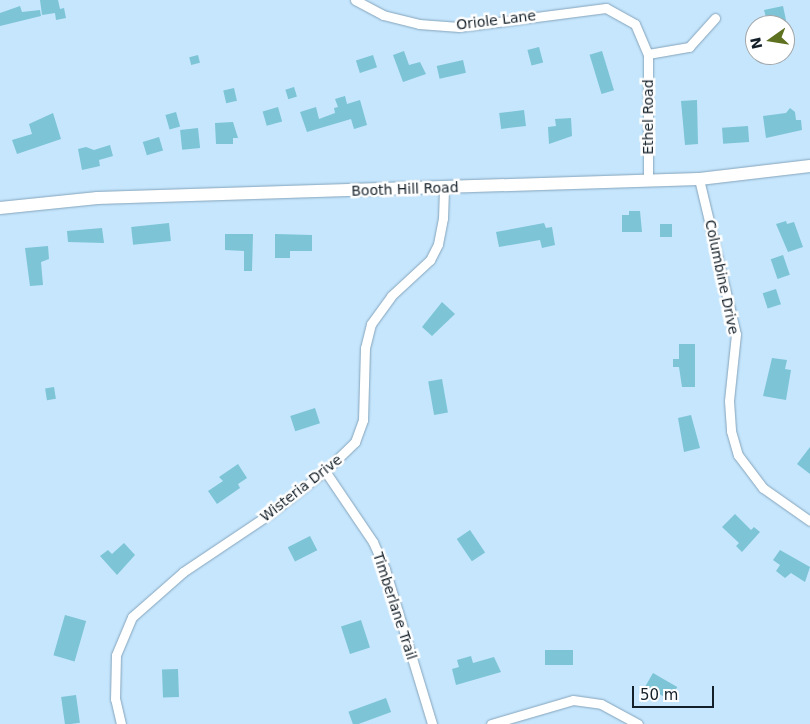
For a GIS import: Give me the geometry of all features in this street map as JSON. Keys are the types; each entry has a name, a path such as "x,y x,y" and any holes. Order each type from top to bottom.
{"street":[{"name":"Oriole Lane","path":"355,0 383,15 410,22 459,27 606,8 636,24 648,54"},
{"path":"648,54 689,47 715,18"},
{"name":"Ethel Road","path":"648,54 648,181"},
{"name":"Booth Hill Road","path":"0,208 96,198 699,179 810,166"},
{"name":"Columbine Drive","path":"699,179 736,334 729,401 731,431 738,455 763,488 810,521"},
{"name":"Wisteria Drive","path":"121,724 115,699 116,655 132,617 183,572 271,513 326,471 355,442 363,420 365,348 371,324 385,302 430,260 438,244 443,218 444,188"},
{"name":"Timberlane Trail","path":"326,471 373,542 385,569 432,724"},
{"path":"492,724 573,700 601,704 638,724"}],"building":[{"path":"40,0 58,0 60,9 64,8 66,18 56,20 55,13 42,15"},
{"path":"20,6 22,12 40,10 41,16 0,26 0,13"},
{"path":"783,6 785,15 765,15 764,10"},
{"path":"539,47 543,62 532,66 527,50"},
{"path":"404,51 409,65 420,62 426,74 403,82 393,55"},
{"path":"602,51 614,90 602,94 590,55"},
{"path":"198,55 200,63 191,65 189,57"},
{"path":"373,55 377,67 360,73 356,61"},
{"path":"463,60 466,73 440,79 437,66"},
{"path":"294,87 297,97 288,99 285,90"},
{"path":"234,88 237,101 226,103 223,90"},
{"path":"345,96 347,104 360,100 367,125 354,129 351,119 307,132 300,112 316,107 319,119 335,113 334,108 338,107 335,99"},
{"path":"697,100 698,144 685,145 681,101"},
{"path":"278,107 282,121 267,126 263,111"},
{"path":"790,108 795,112 796,120 801,120 802,130 766,138 763,116 786,113"},
{"path":"524,110 526,126 501,129 499,113"},
{"path":"176,112 180,126 170,129 165,115"},
{"path":"53,113 61,139 17,154 12,140 32,134 29,124"},
{"path":"571,118 572,136 549,144 548,127 556,126 555,119"},
{"path":"233,122 238,138 233,138 233,144 216,144 215,123"},
{"path":"748,126 749,142 723,144 722,128"},
{"path":"198,128 200,148 182,150 180,130"},
{"path":"159,137 163,150 147,155 143,142"},
{"path":"110,145 113,156 99,160 100,166 82,170 78,149 86,147 94,150"},
{"path":"629,211 640,211 642,232 622,232 622,215 629,215"},
{"path":"786,221 787,224 794,222 803,247 788,252 776,224"},
{"path":"169,223 171,241 133,245 131,227"},
{"path":"544,223 546,228 552,227 555,245 542,248 540,240 499,247 496,232"},
{"path":"660,224 672,224 672,237 660,237"},
{"path":"102,228 104,243 68,242 67,231"},
{"path":"225,234 253,234 252,271 244,271 244,251 225,250"},
{"path":"275,234 312,235 312,251 290,251 290,258 275,258"},
{"path":"48,246 49,259 41,262 43,285 30,286 25,248"},
{"path":"783,255 790,275 778,279 771,259"},
{"path":"776,289 781,304 768,309 763,293"},
{"path":"442,302 455,314 432,336 422,327"},
{"path":"679,344 695,344 695,387 682,387 679,367 673,367 673,359 679,359"},
{"path":"772,358 787,360 785,369 791,370 786,400 763,396"},
{"path":"442,379 448,412 434,415 428,381"},
{"path":"54,387 56,399 47,400 45,388"},
{"path":"315,408 320,423 295,431 290,416"},
{"path":"691,415 700,448 684,452 678,418"},
{"path":"810,447 810,474 797,464"},
{"path":"238,464 247,478 238,484 240,488 217,504 208,491 223,481 219,477"},
{"path":"735,514 751,530 754,527 760,532 742,552 736,546 739,543 722,527"},
{"path":"470,530 485,552 472,561 457,539"},
{"path":"310,536 317,550 295,562 288,547"},
{"path":"124,543 135,555 117,575 100,556 108,550 112,554"},
{"path":"780,550 810,567 805,582 791,573 785,578 776,571 780,565 773,560"},
{"path":"65,615 86,621 75,661 53,655"},
{"path":"361,620 370,648 350,654 341,626"},
{"path":"545,650 573,650 573,665 545,665"},
{"path":"471,656 473,663 494,657 501,672 456,685 452,669 459,667 457,660"},
{"path":"178,669 179,697 163,698 162,670"},
{"path":"653,673 677,687 670,700 646,686"},
{"path":"76,695 80,723 65,724 61,697"},
{"path":"386,698 391,712 358,724 353,724 348,712"}]}
